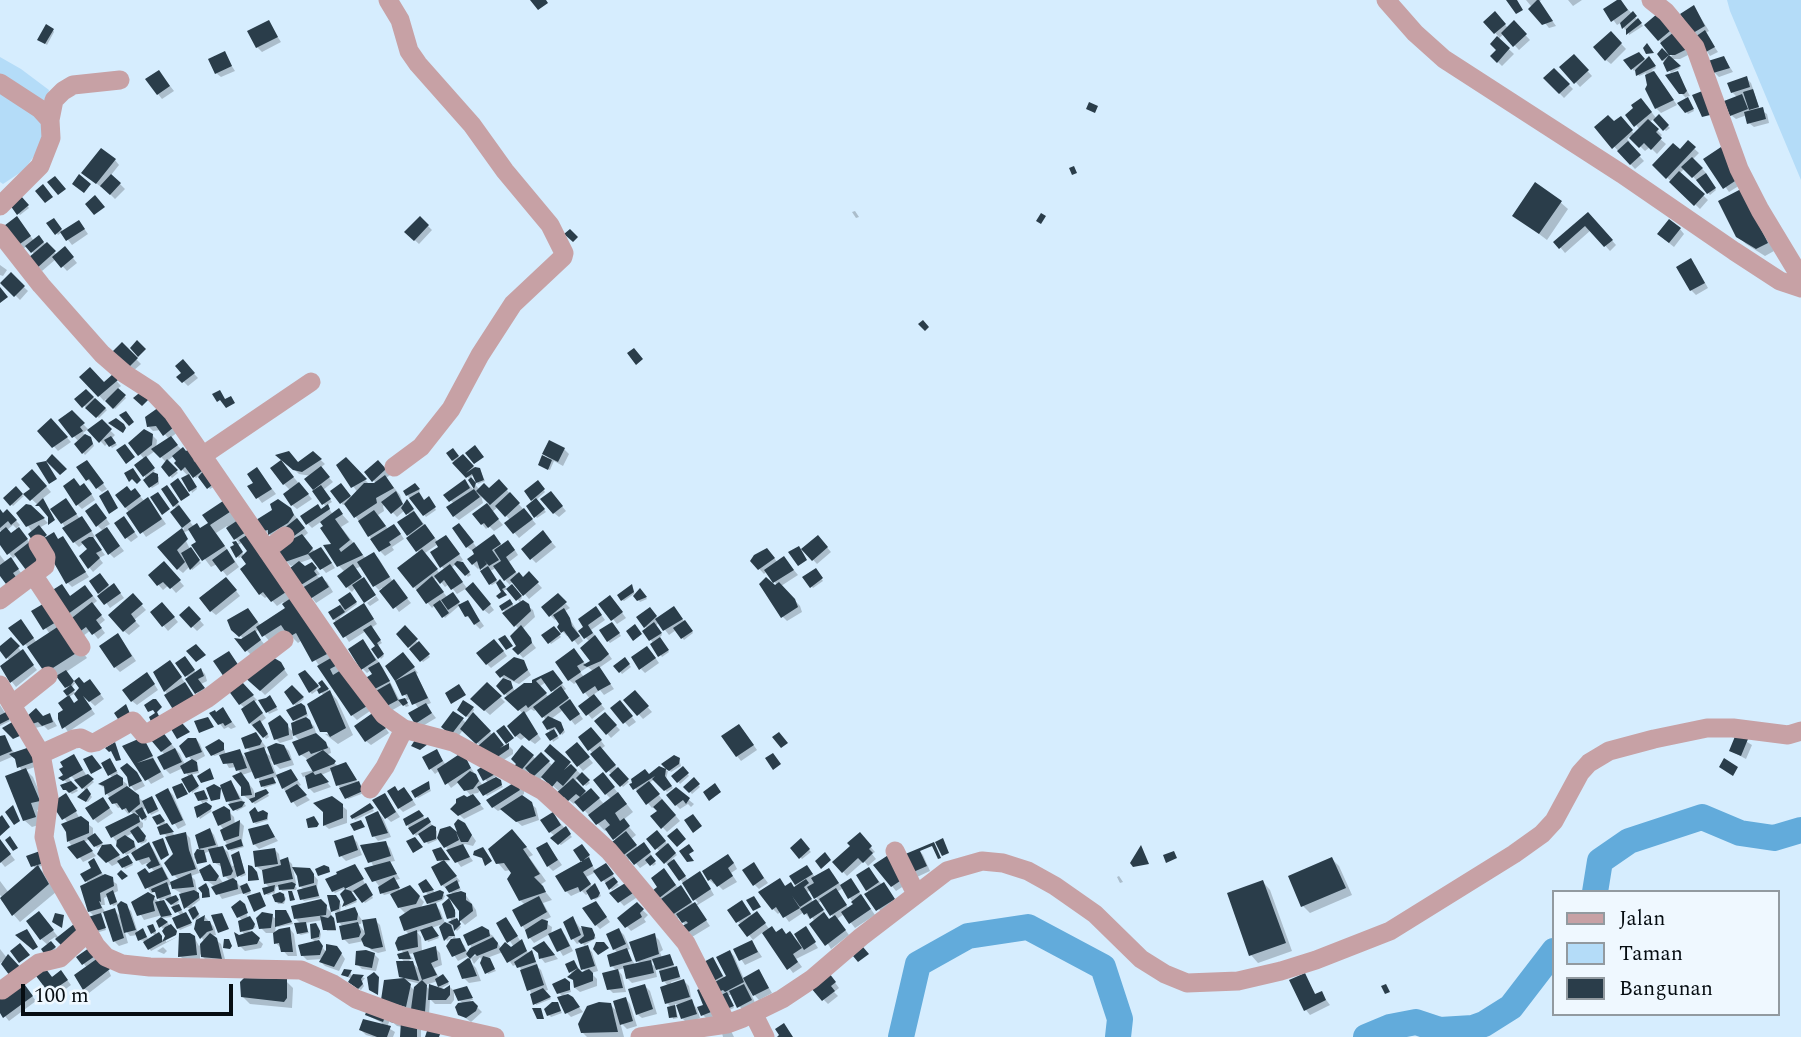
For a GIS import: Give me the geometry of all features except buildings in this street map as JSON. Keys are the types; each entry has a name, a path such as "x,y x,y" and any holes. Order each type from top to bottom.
{"street":[{"path":"388,0 400,20 410,51 418,64 472,125 505,171 550,225 565,253 513,304 480,355 451,409 421,447 394,467"},
{"path":"1386,0 1415,33 1444,58 1734,251 1799,288"},
{"path":"1651,0 1666,12 1695,47 1740,169 1760,211 1782,244 1799,288"},
{"path":"0,206 40,166 51,138 50,120 54,100 63,90 73,86 120,80"},
{"path":"0,83 40,109 50,120"},
{"path":"0,233 41,285 102,354 125,374 153,392 173,413 384,715 404,729 453,742 517,774 543,791 609,851 686,943 723,1014"},
{"path":"1782,244 1801,255"},
{"path":"202,456 311,382"},
{"path":"268,549 285,536"},
{"path":"0,600 46,566 46,557 38,544"},
{"path":"34,576 81,647"},
{"path":"41,754 74,739 96,742 133,721 144,734 148,733 208,698 284,640"},
{"path":"13,704 48,676"},
{"path":"0,685 41,754 49,798 44,837 60,887 106,957 122,964 192,969 301,970 333,984 356,999 401,1016 495,1037"},
{"path":"640,1037 723,1014 753,1013 782,999 812,979 947,871 982,861 1003,863 1028,871 1080,901 1141,959 1165,974 1187,983 1238,981 1316,960 1390,931 1469,883 1542,834 1554,821 1580,773 1589,762 1609,751 1707,728 1733,728 1788,735 1801,731"},
{"path":"370,789 385,767 404,729"},
{"path":"895,851 916,894"},
{"path":"2,990 39,963 60,958 88,933"},
{"path":"753,1013 765,1037"}],"green space":[{"path":"1727,0 1801,0 1801,180 1730,11"},
{"path":"0,57 49,90 42,145 24,170 3,184 0,182"}],"waterway":[{"path":"1595,890 1600,861 1629,841 1702,817 1740,833 1774,838 1801,830"},
{"path":"901,1037 918,964 968,936 1028,927 1103,967 1120,1019 1118,1037"},
{"path":"1366,1037 1390,1027 1416,1022 1440,1030 1473,1028 1484,1024 1511,1007 1552,954"}]}
